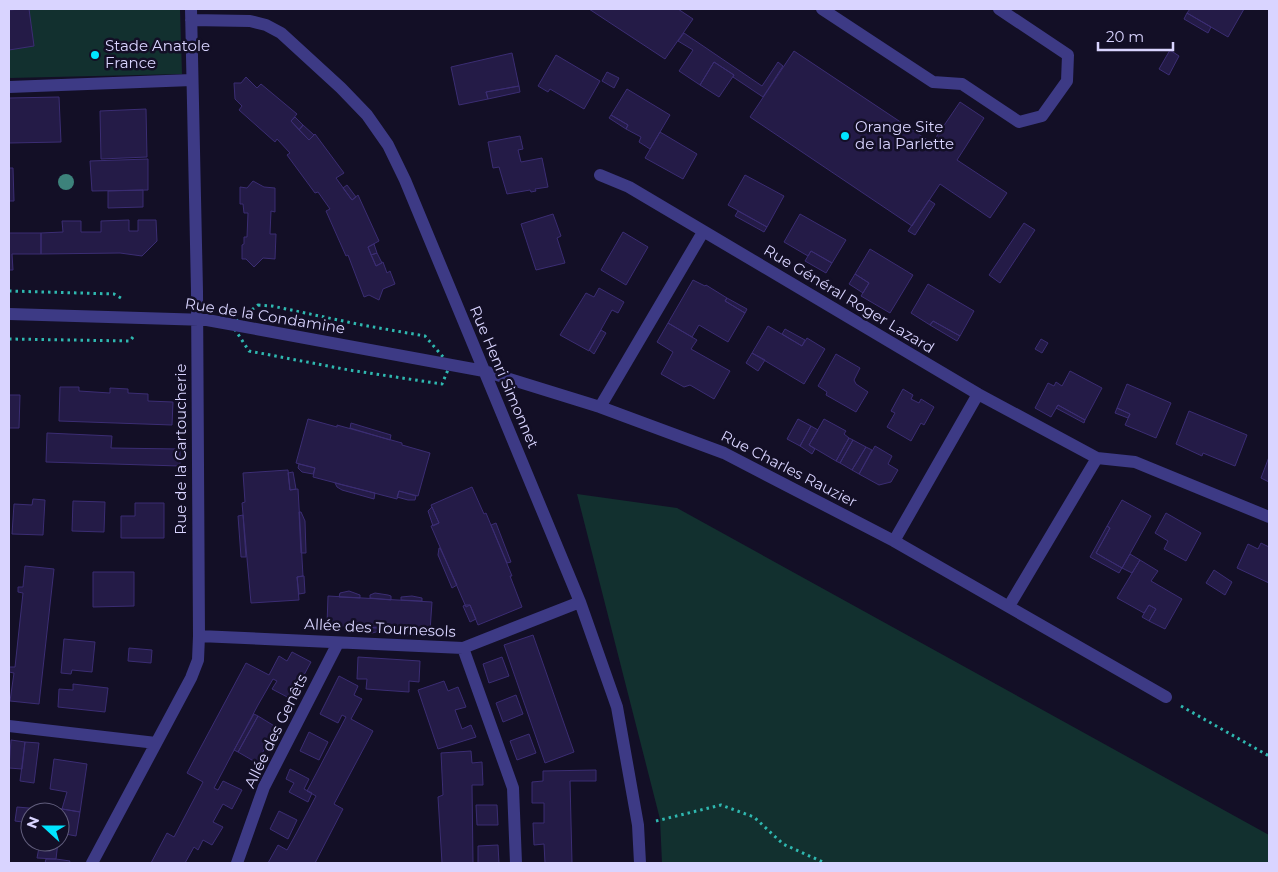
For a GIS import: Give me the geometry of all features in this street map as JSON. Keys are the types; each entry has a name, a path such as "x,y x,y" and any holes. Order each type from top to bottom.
{"street":[{"path":"822,9 933,82 962,84 1019,122 1042,116 1067,81 1068,55 999,9"},
{"name":"Rue de la Cartoucherie","path":"92,863 191,678 198,660 197,319 191,14"},
{"name":"Rue Henri Simonnet","path":"191,14 250,21 266,25 281,33 341,88 367,115 388,145 405,180 580,602 617,707 638,825 640,863"},
{"path":"9,87 192,80"},
{"name":"Rue Général Roger Lazard","path":"600,175 629,187 978,394 1097,458 1135,462 1269,517"},
{"path":"600,407 703,232"},
{"name":"Rue de la Condamine","path":"9,314 197,319 484,371"},
{"name":"Rue Charles Rauzier","path":"484,371 600,407 724,453 894,541 1166,697"},
{"path":"894,541 978,394"},
{"path":"1009,606 1097,458"},
{"name":"Allée des Tournesols","path":"199,636 463,648 580,602"},
{"name":"Allée des Genêts","path":"237,863 264,787 338,643"},
{"path":"463,648 513,788 516,863"},
{"path":"9,726 156,743"}],"path":[{"path":"9,339 130,341 145,318"},
{"path":"1166,697 1269,756"},
{"path":"638,825 721,805 754,817 783,844 826,863"}],"green space":[{"name":"Stade Anatole France","path":"9,9 180,9 182,74 9,78"},
{"path":"577,494 677,508 1269,835 1269,863 662,863 660,819"}],"building":[{"path":"29,9 34,46 9,50 9,10"},
{"path":"589,9 678,9 693,19 665,59"},
{"path":"1190,9 1244,9 1228,37 1187,13"},
{"path":"1187,13 1211,27 1208,33 1184,19"},
{"path":"684,33 762,86 778,62 783,66 763,97 714,62 700,85 679,71 693,50 678,41"},
{"path":"1170,50 1179,56 1169,75 1159,69"},
{"path":"794,51 932,143 960,102 984,118 957,160 1007,193 990,218 940,184 912,226 750,117"},
{"path":"512,53 519,86 486,92 488,99 459,105 451,67"},
{"path":"556,55 600,81 584,109 550,89 548,92 538,86"},
{"path":"714,62 734,75 719,97 700,85"},
{"path":"607,72 619,78 614,88 602,81"},
{"path":"246,77 257,88 261,84 297,114 291,121 309,140 315,134 344,173 336,178 352,200 358,195 379,241 368,247 376,266 383,262 387,273 390,271 395,284 383,289 379,300 369,295 364,297 348,255 346,256 326,211 330,209 318,192 315,193 287,155 290,153 277,139 275,142 239,110 242,106 235,99 234,83 241,83"},
{"path":"519,86 520,92 488,99 486,92"},
{"path":"627,89 670,115 650,149 639,142 641,137 626,129 628,125 611,115"},
{"path":"59,97 61,142 9,143 9,98"},
{"path":"146,109 147,157 101,159 100,111"},
{"path":"611,115 628,125 626,129 609,118"},
{"path":"295,117 303,125 299,130 291,121"},
{"path":"303,125 314,135 309,140 299,130"},
{"path":"660,132 697,154 683,179 645,158"},
{"path":"520,136 523,149 518,150 521,162 542,158 548,187 535,189 536,191 531,192 530,190 507,194 499,167 493,168 488,142"},
{"path":"148,159 148,190 92,191 90,161"},
{"path":"9,168 13,168 14,201 9,201"},
{"path":"745,175 784,196 767,227 728,205"},
{"path":"253,181 264,187 275,188 275,212 271,211 270,234 276,234 275,259 263,258 254,267 246,259 242,259 242,245 244,244 244,237 247,237 248,213 244,213 243,204 240,204 240,187 247,188"},
{"path":"347,185 356,197 352,200 343,188"},
{"path":"143,190 143,207 108,208 108,191"},
{"path":"929,200 935,204 915,235 908,231"},
{"path":"738,211 767,227 764,232 735,216"},
{"path":"553,214 561,236 557,238 565,263 536,270 521,224"},
{"path":"800,214 846,240 832,263 811,251 808,256 784,242"},
{"path":"129,220 129,231 138,231 138,220 156,220 157,241 142,256 120,253 41,254 41,233 63,232 62,221 81,221 81,232 101,232 101,221"},
{"path":"1024,223 1035,230 1000,283 989,275"},
{"path":"623,232 648,247 626,285 601,270"},
{"path":"9,233 41,233 41,254 12,254 13,270 9,270"},
{"path":"374,244 377,253 371,255 368,247"},
{"path":"870,249 913,275 890,313 861,296 869,283 855,274"},
{"path":"811,251 832,263 826,273 805,261"},
{"path":"377,253 382,263 376,266 371,255"},
{"path":"855,274 869,283 863,293 849,284"},
{"path":"693,280 706,285 727,298 725,301 745,313 728,342 699,325 692,337 668,323"},
{"path":"928,284 974,311 960,336 933,321 930,325 911,313"},
{"path":"599,288 624,302 618,313 612,310 589,351 560,335 586,293 594,297"},
{"path":"727,298 747,309 745,313 725,301"},
{"path":"933,321 960,336 957,341 930,325"},
{"path":"668,323 697,340 691,349 730,371 714,399 690,385 684,387 661,374 673,352 657,342"},
{"path":"768,326 802,346 807,338 825,349 804,384 752,353"},
{"path":"785,329 805,340 802,346 782,334"},
{"path":"601,330 606,333 594,354 589,350"},
{"path":"1041,339 1048,343 1042,353 1035,349"},
{"path":"752,353 765,360 758,371 746,363"},
{"path":"836,354 860,368 854,380 856,384 868,392 856,412 826,395 827,392 818,386"},
{"path":"1070,371 1102,388 1085,420 1058,405 1051,417 1035,408 1048,383 1054,386 1056,382 1062,386"},
{"path":"1127,384 1171,403 1156,438 1125,425 1130,414 1117,408"},
{"path":"60,387 79,387 79,391 110,393 110,388 128,389 128,393 148,394 148,401 173,402 172,425 59,421"},
{"path":"903,389 913,395 911,399 919,403 921,399 934,407 924,425 921,423 911,441 887,427 895,413 891,411"},
{"path":"9,395 20,395 19,428 9,428"},
{"path":"1058,405 1085,420 1084,423 1056,408"},
{"path":"1117,408 1130,414 1128,418 1115,413"},
{"path":"1189,411 1247,435 1235,466 1203,453 1202,456 1176,444"},
{"path":"308,419 402,443 402,445 430,453 418,496 399,491 397,499 313,477 315,468 296,463"},
{"path":"798,419 811,426 800,446 787,439"},
{"path":"824,419 846,431 844,434 849,438 836,461 809,445"},
{"path":"351,423 391,435 390,440 350,428"},
{"path":"811,426 818,430 809,445 815,449 812,454 800,446"},
{"path":"47,433 112,436 111,448 180,449 180,466 46,462"},
{"path":"849,438 853,440 840,463 836,461"},
{"path":"853,440 866,447 852,470 840,463"},
{"path":"875,446 892,456 888,464 898,470 891,482 879,485 859,474"},
{"path":"866,447 872,450 859,474 852,470"},
{"path":"1269,457 1269,482 1261,478"},
{"path":"299,464 315,468 313,474 302,472 298,468"},
{"path":"288,470 290,490 298,489 303,576 297,577 299,600 251,603 242,503 245,502 243,473"},
{"path":"293,472 296,489 290,490 288,473"},
{"path":"335,483 375,493 374,499 342,490"},
{"path":"472,487 484,514 486,513 512,576 510,576 522,607 478,625 470,605 466,607 431,526 439,523 431,505"},
{"path":"399,491 416,496 415,500 397,497"},
{"path":"33,499 45,500 43,535 12,534 14,504 32,505"},
{"path":"1122,500 1151,516 1122,568 1096,553 1110,528 1107,526"},
{"path":"73,501 105,502 104,532 72,531"},
{"path":"135,503 164,503 164,538 121,538 121,516 135,516"},
{"path":"432,507 439,523 433,526 428,511"},
{"path":"299,512 301,512 305,521 306,553 301,553"},
{"path":"1166,513 1201,533 1186,561 1164,549 1168,541 1155,533"},
{"path":"243,515 246,557 241,557 238,516"},
{"path":"496,523 511,562 507,563 491,525"},
{"path":"1107,526 1110,528 1096,553 1122,568 1119,573 1090,557"},
{"path":"1261,543 1269,547 1269,583 1237,568 1248,544 1258,549"},
{"path":"439,548 457,585 452,588 438,555"},
{"path":"1130,554 1140,560 1132,573 1122,568"},
{"path":"1140,560 1158,571 1151,581 1182,599 1165,629 1149,621 1156,609 1149,605 1144,613 1117,598"},
{"path":"25,566 54,569 39,704 10,701 14,673 9,672 9,667 15,667 23,593 18,592 18,587 23,587"},
{"path":"1214,570 1232,582 1225,595 1206,583"},
{"path":"93,572 134,572 134,606 93,607"},
{"path":"304,576 305,593 299,594 297,577"},
{"path":"349,591 360,595 360,598 339,597 340,593"},
{"path":"375,593 391,596 391,600 370,598 370,595"},
{"path":"328,596 432,602 430,631 327,625"},
{"path":"412,596 422,598 422,601 401,600 401,597"},
{"path":"470,605 476,619 470,622 463,606"},
{"path":"1149,605 1156,609 1149,621 1142,617"},
{"path":"356,627 380,628 380,631 368,634 361,632"},
{"path":"397,629 421,631 421,633 409,636 397,632"},
{"path":"533,635 574,752 545,763 504,645"},
{"path":"64,639 95,642 92,672 72,670 71,674 61,673"},
{"path":"129,648 152,650 151,663 128,661"},
{"path":"292,652 311,662 291,699 272,689 277,681 273,679 258,705 214,788 218,790 223,781 242,790 232,809 223,804 213,822 223,827 212,845 203,840 198,850 194,847 185,863 151,863 167,833 174,837 203,782 187,773 246,663 269,675 279,656 287,661"},
{"path":"358,657 420,661 419,682 409,681 409,692 366,689 367,679 357,679"},
{"path":"502,657 509,676 489,683 483,664"},
{"path":"339,676 358,686 354,695 362,699 351,719 373,731 334,804 343,809 315,863 268,863 278,845 287,850 297,832 316,796 307,791 346,717 342,715 338,723 320,714"},
{"path":"444,681 448,691 458,687 466,707 455,710 462,729 471,725 476,737 438,749 418,690"},
{"path":"73,684 108,688 105,712 58,707 59,689 73,690"},
{"path":"516,695 523,714 503,722 496,703"},
{"path":"254,714 258,716 238,752 234,750"},
{"path":"258,716 276,727 257,763 238,752"},
{"path":"309,732 328,742 319,760 300,751"},
{"path":"529,734 536,753 517,760 510,741"},
{"path":"11,740 25,742 22,769 9,768"},
{"path":"25,742 39,743 34,783 20,781"},
{"path":"471,751 472,763 482,762 483,785 472,785 473,863 442,863 438,797 443,795 441,753"},
{"path":"54,759 87,764 80,812 70,810 70,802 64,802 67,792 50,789"},
{"path":"290,769 309,779 304,789 312,793 308,802 289,792 294,783 286,779"},
{"path":"596,770 596,781 570,781 572,863 545,863 544,844 534,845 533,823 544,823 544,803 532,803 532,782 543,781 543,771"},
{"path":"476,805 497,805 498,825 477,825"},
{"path":"17,807 20,807 20,822 15,821"},
{"path":"70,810 80,812 76,836 70,835"},
{"path":"279,811 297,820 288,839 270,829"},
{"path":"498,845 499,863 478,863 478,846"},
{"path":"38,852 57,852 56,859 37,858"},
{"path":"46,859 70,861 69,863 45,863"}],"place":[{"name":"Stade Anatole France","path":"95,55"},
{"name":"Orange Site de la Parlette","path":"845,136"}]}
